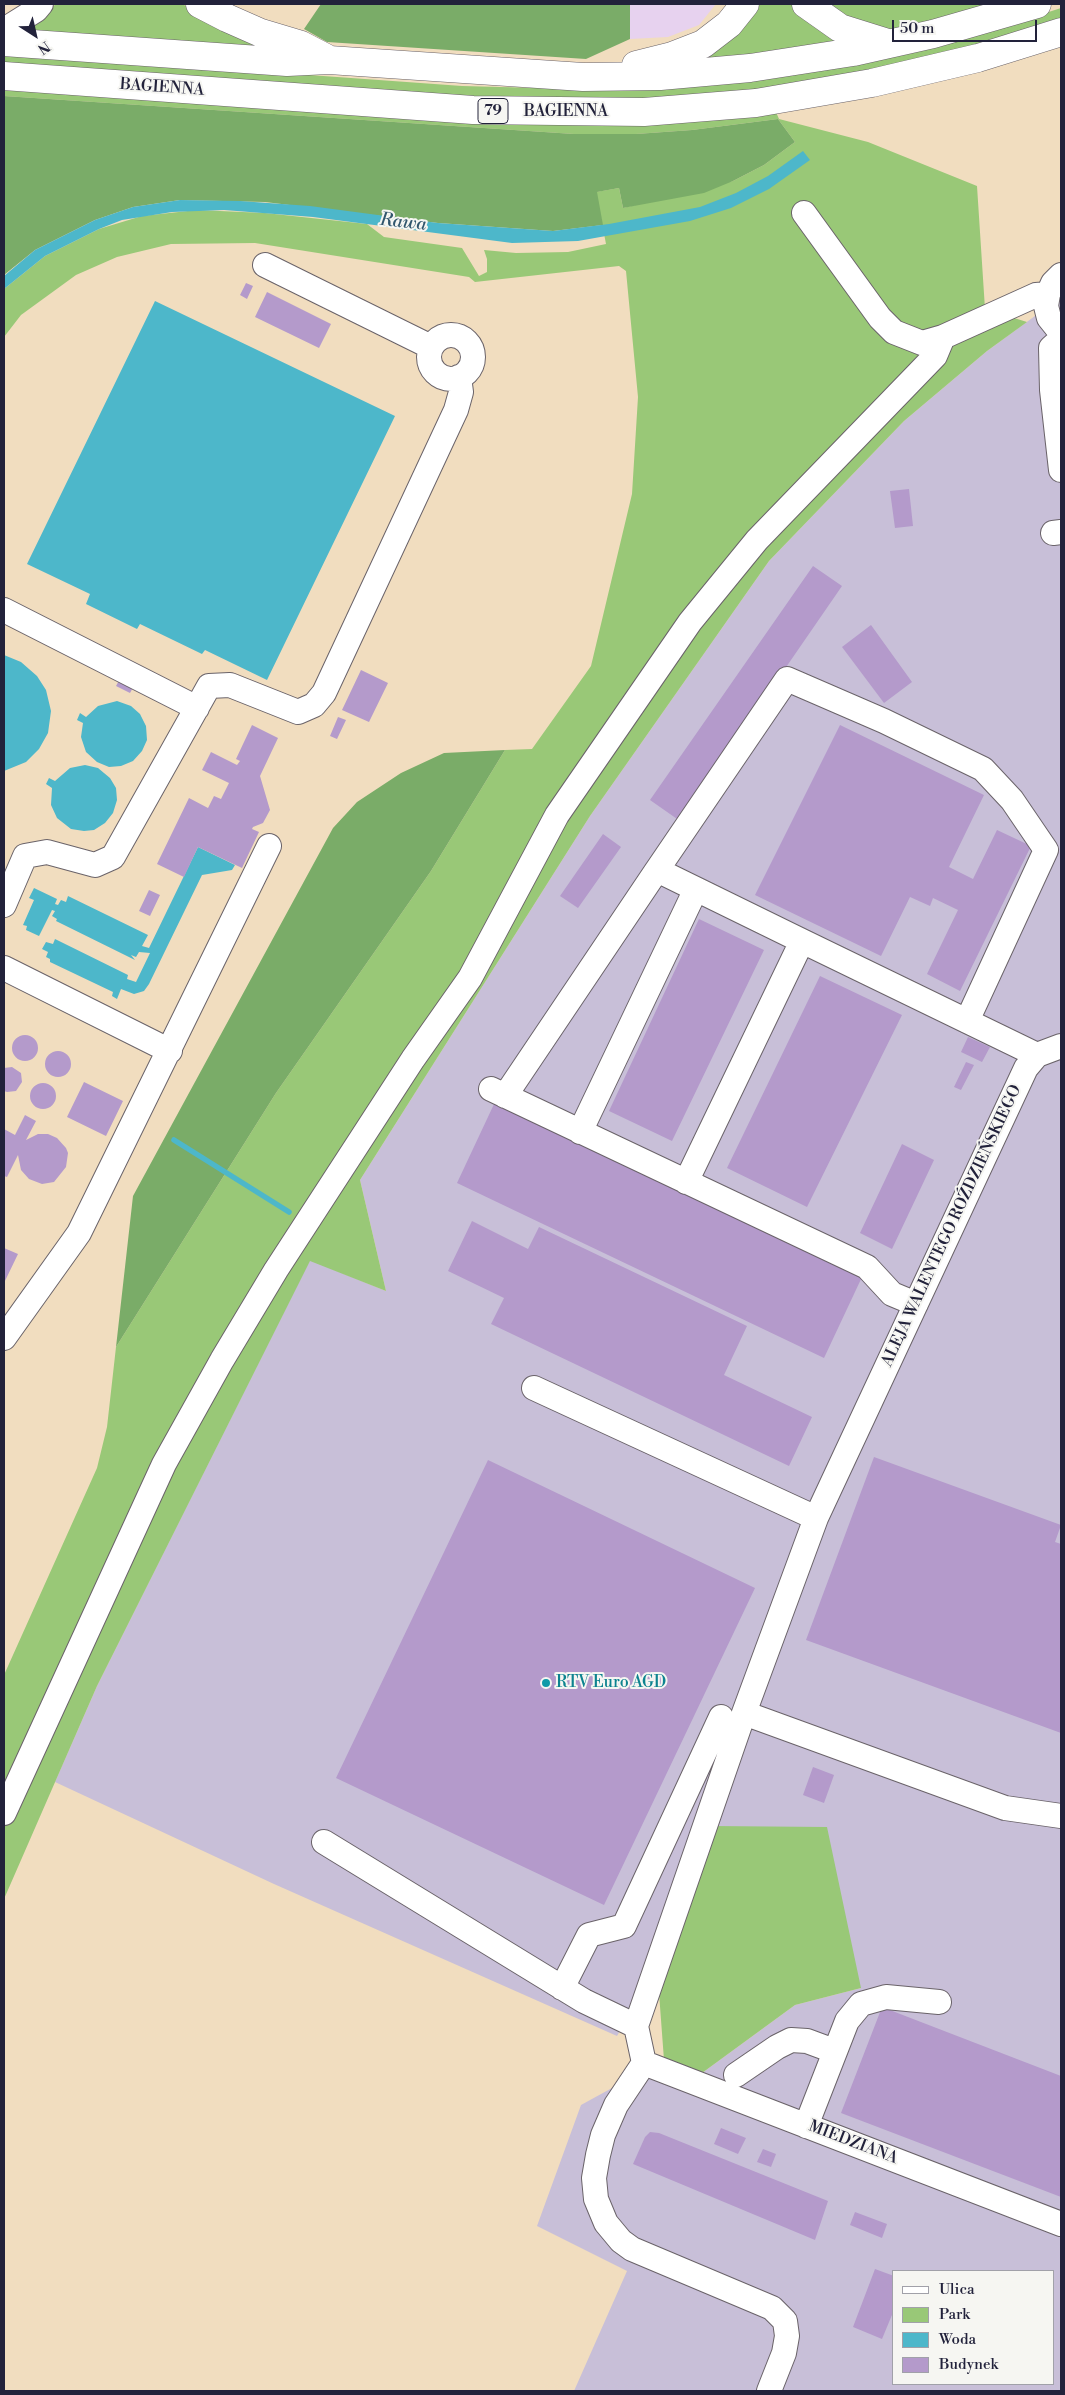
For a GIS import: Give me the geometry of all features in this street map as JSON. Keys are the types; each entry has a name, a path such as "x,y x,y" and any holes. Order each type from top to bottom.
{"main road":[{"path":"200,4 261,33 301,46 329,60"},
{"path":"583,77 672,56 702,44 729,24 745,4"},
{"path":"806,4 840,28 892,44"},
{"path":"4,42 287,62 329,60 583,77 721,72 814,59 892,44 1037,4"},
{"name":"BAGIENNA","path":"4,76 473,110 644,112 756,103 863,85 978,58 1061,32"}],"street":[{"path":"4,30 36,10 41,4"},
{"path":"804,213 880,318 894,332 922,343 943,337 1036,295 1048,294"},
{"path":"265,265 431,347"},
{"path":"1061,275 1053,282 1046,306 1049,318 1061,333"},
{"path":"450,335 464,339 470,345 473,359 470,367 459,377 444,378 432,369 429,354 431,347 436,341 450,335"},
{"path":"4,1813 164,1464 222,1360 281,1262 413,1058 470,978 557,815 702,608 763,534 935,356 943,337"},
{"path":"1061,339 1051,348 1052,390 1061,470"},
{"path":"4,905 25,856 47,852 95,865 113,857 209,686 230,685 298,712 314,705 324,693 456,410 461,392 459,377"},
{"path":"4,610 197,708"},
{"path":"916,1304 892,1294 867,1267 498,1093 657,870 787,679 884,721 983,769 1012,800 1046,850 967,1021"},
{"path":"4,1338 79,1233 269,846"},
{"path":"657,870 1037,1055 1061,1046"},
{"path":"580,1132 696,890"},
{"path":"686,1182 802,941"},
{"path":"4,968 170,1051"},
{"name":"ALEJA WALENTEGO ROŹDZIEŃSKIEGO","path":"636,2026 744,1713 816,1518 1026,1068 1037,1055"},
{"path":"534,1388 816,1518"},
{"path":"744,1713 1005,1808 1061,1816"},
{"path":"562,1988 589,1935 624,1926 721,1717"},
{"path":"324,1842 562,1988 636,2026 644,2063 616,2105 603,2136 594,2178 596,2200 606,2223 620,2240 632,2249 772,2308 785,2321 787,2336 784,2353 769,2391"},
{"path":"806,2126 847,2021 862,2004 886,1997 939,2002"},
{"path":"736,2075 777,2047 791,2040 807,2041 834,2051"},
{"name":"MIEDZIANA","path":"644,2063 1061,2224"}],"shaded area":[{"path":"630,4 716,4 699,25 668,37 630,39"},
{"path":"1061,297 1061,2391 574,2391 627,2271 537,2226 581,2105 632,2077 702,2073 795,2005 861,1988 657,1966 617,2036 274,1884 55,1782 97,1686 310,1260 386,1291 360,1180 590,816 769,561 904,421 987,351"}],"green space":[{"path":"56,4 182,4 270,47 26,29"},
{"path":"321,4 630,4 630,39 586,59 327,42 304,29"},
{"path":"756,4 794,4 844,41 705,60 703,58"},
{"path":"821,4 998,4 912,27 887,30 866,27"},
{"path":"1061,8 1061,20 947,54 784,88 671,98 509,99 4,64 4,53 462,86 578,89 1012,24"},
{"path":"4,89 776,112 779,119 868,142 977,186 985,309 1027,322 987,351 904,421 769,561 590,816 360,1180 386,1291 310,1261 97,1686 4,1899 4,1675 97,1468 107,1427 116,1347 276,1093 431,871 505,750 532,749 591,666 632,494 638,397 626,271 619,266 475,282 469,277 255,243 171,244 117,257 76,275 21,315 4,337 4,289 45,256 99,229 142,216 197,210 265,213 367,224 384,237 462,248 479,276 487,272 487,259 484,250 516,253 568,252 606,244 596,192 619,188 623,208 733,181 764,165 795,142 778,119 692,130 636,134 574,134 4,96"},
{"path":"4,96 574,134 636,134 692,130 778,119 795,142 764,165 704,193 623,208 619,188 597,192 603,225 553,231 438,223 265,202 180,200 133,207 95,220 35,250 4,275"},
{"path":"505,750 431,871 276,1093 116,1347 133,1196 333,828 357,802 401,773 444,753"},
{"path":"712,1826 827,1827 861,1988 795,2005 702,2073 664,2060 657,1966"}],"water":[{"name":"Rawa","path":"803,151 810,160 769,189 731,208 690,221 578,241 512,243 313,217 224,210 172,212 122,220 99,229 45,256 4,289 4,276 35,250 95,220 133,207 180,200 240,201 310,206 438,223 553,231 609,224 700,207 736,193 768,176"},
{"path":"155,301 395,416 267,680 205,650 202,654 140,624 137,629 86,604 90,594 27,564"},
{"path":"4,655 21,662 37,676 46,690 51,711 48,733 39,749 26,762 4,771"},
{"path":"117,701 131,706 140,714 146,726 147,740 142,751 133,761 121,766 109,767 97,762 86,752 81,737 83,723 77,720 80,713 86,717 98,706"},
{"path":"85,765 98,768 110,778 116,788 117,800 113,813 105,823 94,830 84,831 71,829 57,818 51,805 52,788 46,784 49,778 55,781 70,768"},
{"path":"198,847 235,865 232,870 202,875 144,991 134,994 121,989 117,999 112,996 113,992 50,962 50,959 46,957 48,952 42,949 46,942 53,944 55,939 128,975 127,979 136,982 150,953 139,952 136,957 131,955 135,960 56,921 57,919 52,916 55,911 52,910 39,936 26,930 27,926 23,925 34,900 29,898 34,888 57,899 55,904 58,905 61,900 66,902 68,896 148,935 142,946 149,948"}],"building":[{"path":"246,283 253,286 247,299 240,295"},
{"path":"267,292 331,324 319,348 255,317"},
{"path":"909,489 913,526 895,528 890,491"},
{"path":"813,566 842,586 680,821 650,800"},
{"path":"871,625 912,682 884,703 842,647"},
{"path":"361,670 388,683 369,722 342,710"},
{"path":"122,675 136,682 130,693 116,686"},
{"path":"338,717 346,720 337,739 330,736"},
{"path":"252,725 278,738 260,776 270,810 263,823 252,829 259,832 242,868 198,847 184,877 157,864 189,798 208,808 214,796 221,799 229,783 202,770 211,752 237,765 240,761 236,759"},
{"path":"840,725 984,795 949,867 973,879 997,830 1031,846 960,991 927,974 958,910 933,898 930,906 910,897 881,956 755,895"},
{"path":"603,834 621,847 578,908 560,896"},
{"path":"149,890 160,895 150,916 139,911"},
{"path":"699,919 764,950 672,1141 609,1111"},
{"path":"820,976 902,1015 807,1207 727,1168"},
{"path":"25,1035 34,1039 38,1048 34,1057 25,1061 16,1057 12,1048 16,1039"},
{"path":"968,1037 990,1047 982,1062 961,1052"},
{"path":"58,1051 67,1055 71,1064 67,1073 58,1077 49,1073 45,1064 49,1055"},
{"path":"966,1062 974,1065 961,1090 954,1087"},
{"path":"12,1067 21,1073 22,1082 16,1091 7,1092 4,1091 4,1068"},
{"path":"84,1082 123,1101 106,1136 67,1117"},
{"path":"43,1083 52,1087 56,1096 52,1105 43,1109 34,1105 30,1096 34,1087"},
{"path":"495,1102 862,1277 824,1358 457,1183"},
{"path":"25,1115 36,1121 26,1140 38,1134 48,1134 57,1138 66,1148 68,1153 66,1167 54,1182 42,1184 29,1179 21,1170 18,1155 7,1177 4,1176 4,1129 15,1135"},
{"path":"902,1144 934,1160 892,1249 860,1233"},
{"path":"472,1221 528,1249 539,1227 747,1326 724,1375 812,1417 789,1466 491,1324 504,1298 448,1271"},
{"path":"4,1248 18,1254 4,1283"},
{"path":"874,1457 1061,1525 1055,1542 1061,1544 1061,1733 806,1640"},
{"name":"RTV Euro AGD","path":"488,1460 755,1588 604,1905 336,1778"},
{"path":"813,1767 834,1775 824,1803 803,1795"},
{"path":"882,2007 1061,2076 1061,2197 841,2113"},
{"path":"721,2128 746,2138 738,2154 714,2144"},
{"path":"650,2132 659,2133 828,2201 815,2240 633,2164 645,2137"},
{"path":"763,2149 776,2154 771,2167 757,2162"},
{"path":"855,2212 887,2224 882,2238 850,2225"},
{"path":"875,2269 892,2275 892,2315 882,2339 853,2327"}],"waterway":[{"path":"174,1140 289,1212"}],"place":[{"name":"RTV Euro AGD","path":"546,1683"}]}
